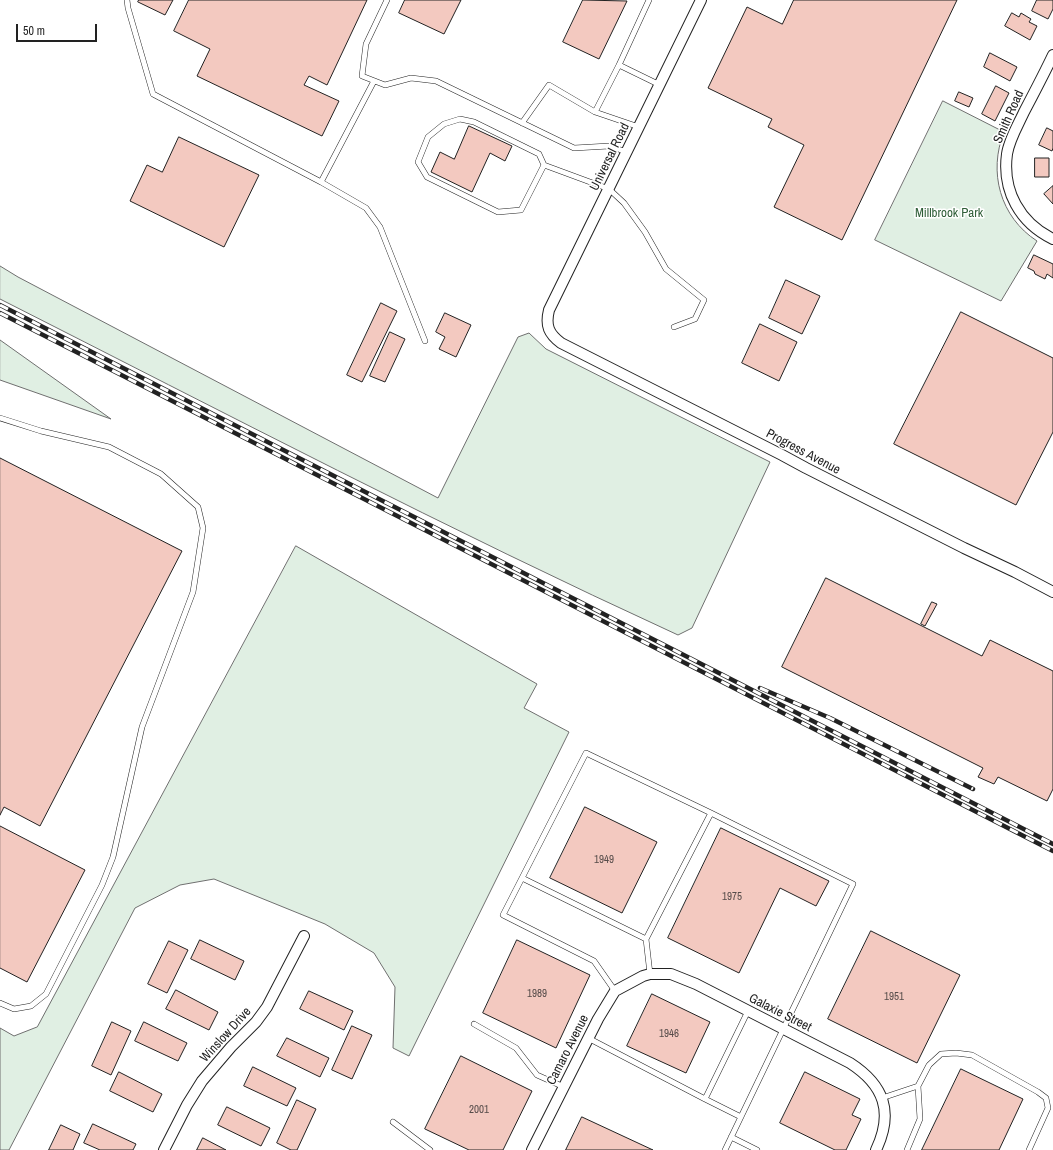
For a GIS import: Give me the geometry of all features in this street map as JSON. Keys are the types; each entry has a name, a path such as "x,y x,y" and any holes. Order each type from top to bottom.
{"street":[{"name":"Universal Road","path":"548,326 547,318 549,310 701,0"},
{"name":"Smith Road","path":"1053,55 1049,75 1013,134 1007,154 1006,176 1010,194 1018,209 1027,220 1045,235 1053,239"},
{"name":"Progress Avenue","path":"548,326 552,337 561,343 1053,592"},
{"name":"Winslow Drive","path":"164,1150 187,1105 202,1081 231,1047 256,1022 267,1007 304,936"},
{"name":"Galaxie Street","path":"647,975 671,974 696,984 850,1063 862,1071 872,1081 883,1103"},
{"path":"615,991 647,975"},
{"name":"Camaro Avenue","path":"532,1150 588,1038 615,991"},
{"path":"876,1150 885,1125 883,1103"}],"lane":[{"path":"127,0 153,94 321,182 366,208 380,227 425,341"},
{"path":"387,0 366,44 362,76 385,85 411,78 436,81 574,148 609,146 627,152"},
{"path":"595,112 619,65 649,0"},
{"path":"619,65 660,85"},
{"path":"321,182 374,80"},
{"path":"522,122 550,85 595,112 639,127"},
{"path":"544,165 521,210 498,212 427,177 418,162 428,137 444,124 460,119 474,122 539,154 544,165 609,189 624,203 645,232 666,270 704,300 696,319 674,327"},
{"path":"0,418 41,431 109,446 161,474 198,507 203,528 193,592 142,726 113,857 102,885 46,994 31,1006 14,1009 0,1003"},
{"path":"615,991 594,961 502,915 586,753 711,813 852,884 725,1150"},
{"path":"647,975 646,939 711,813"},
{"path":"522,878 646,939"},
{"path":"705,1099 748,1011"},
{"path":"474,1024 516,1048 537,1075 564,1087"},
{"path":"588,1038 741,1117"},
{"path":"907,1150 920,1119 918,1086 929,1064 941,1054 956,1052 972,1055 1046,1098 1048,1108 1029,1150"},
{"path":"883,1103 918,1086"},
{"path":"393,1122 430,1150"},
{"path":"731,1137 757,1150"}],"green space":[{"name":"Millbrook Park","path":"943,101 1004,132 999,147 997,163 1001,192 1006,207 1014,219 1024,231 1037,241 1001,301 875,240"},
{"path":"0,266 18,277 438,498 518,337 529,333 546,349 770,462 692,628 678,635 422,513 0,299"},
{"path":"0,340 111,419 0,380"},
{"path":"296,546 537,684 524,708 569,732 409,1056 393,1048 395,987 374,953 325,924 214,879 180,885 135,908 9,1150 0,1150 0,1028 14,1036 37,1027"}],"building":[{"path":"139,0 173,0 165,15 138,2"},
{"path":"189,0 367,0 327,85 309,76 304,85 339,101 322,136 197,76 210,49 174,31"},
{"path":"405,0 461,0 444,34 399,13"},
{"path":"583,0 627,1 599,59 563,42"},
{"path":"794,0 957,0 842,240 774,207 804,145 768,127 772,119 708,88 747,7 782,24"},
{"path":"1037,0 1053,0 1053,9 1048,19 1032,11"},
{"path":"1012,13 1019,17 1021,13 1031,19 1029,22 1037,26 1030,40 1005,26"},
{"path":"990,53 1017,67 1010,81 984,67"},
{"path":"996,86 1009,93 995,121 982,114"},
{"path":"959,92 973,98 969,107 955,101"},
{"path":"469,126 512,146 505,161 490,153 472,192 431,172 440,152 454,159"},
{"path":"1047,128 1053,131 1052,151 1039,145"},
{"path":"179,137 259,175 224,247 130,201 147,165 162,172"},
{"path":"1035,158 1049,158 1049,177 1035,177"},
{"path":"1053,186 1053,204 1044,194"},
{"path":"1034,255 1053,264 1053,278 1047,274 1045,279 1035,274 1034,271 1028,268"},
{"path":"786,280 820,296 802,334 769,318"},
{"path":"381,303 397,311 362,382 347,375"},
{"path":"961,312 1053,358 1053,432 1016,505 894,444"},
{"path":"445,313 471,325 456,357 439,349 445,337 436,332"},
{"path":"760,324 797,342 779,381 742,363"},
{"path":"390,332 405,339 385,382 370,376"},
{"path":"0,458 182,551 40,826 4,807 0,815"},
{"path":"826,578 982,656 990,640 1053,671 1053,789 1047,801 998,777 994,784 978,777 983,768 782,667"},
{"path":"932,602 937,604 925,626 921,624"},
{"path":"585,807 657,842 622,913 550,878"},
{"path":"0,826 85,870 27,982 0,968"},
{"path":"721,828 829,881 816,906 780,888 739,973 668,938"},
{"path":"871,931 960,975 917,1063 828,1019"},
{"path":"200,940 244,961 235,980 191,959"},
{"path":"517,940 590,975 556,1048 483,1013"},
{"path":"169,941 188,950 167,993 148,984"},
{"path":"176,990 218,1012 209,1030 166,1009"},
{"path":"309,991 353,1011 344,1030 300,1009"},
{"path":"652,994 710,1022 686,1073 627,1046"},
{"path":"112,1022 131,1031 111,1075 92,1066"},
{"path":"144,1022 187,1043 178,1061 135,1041"},
{"path":"352,1026 372,1035 352,1079 332,1070"},
{"path":"287,1038 329,1058 320,1077 277,1056"},
{"path":"461,1056 532,1091 503,1150 469,1150 425,1129"},
{"path":"253,1067 296,1088 287,1106 244,1086"},
{"path":"961,1069 1023,1099 999,1150 922,1150"},
{"path":"119,1072 162,1094 153,1112 110,1091"},
{"path":"805,1072 860,1099 852,1115 861,1119 846,1150 835,1150 780,1123"},
{"path":"297,1100 316,1109 297,1150 291,1150 277,1143"},
{"path":"227,1107 270,1128 261,1146 218,1125"},
{"path":"582,1117 653,1150 566,1150"},
{"path":"93,1124 136,1144 133,1150 100,1150 84,1143"},
{"path":"61,1125 80,1134 73,1150 49,1150"},
{"path":"203,1138 226,1150 197,1150"}],"railway":[{"path":"0,305 1053,844"},
{"path":"0,313 1053,851"},
{"path":"760,688 830,718 973,789"}]}
